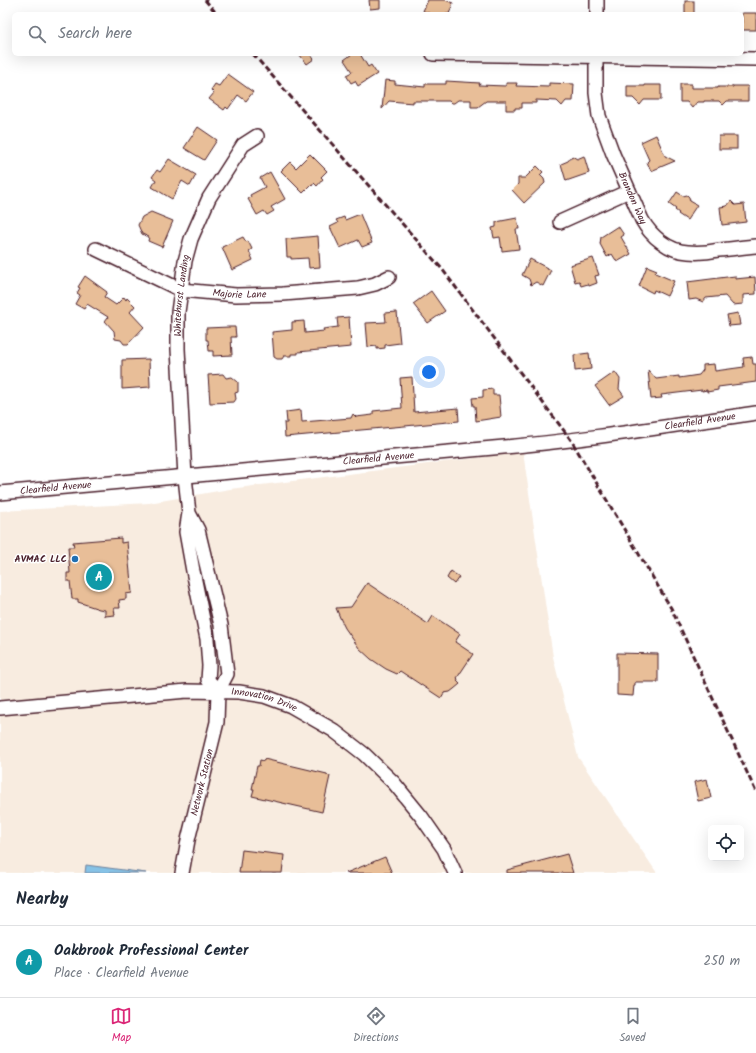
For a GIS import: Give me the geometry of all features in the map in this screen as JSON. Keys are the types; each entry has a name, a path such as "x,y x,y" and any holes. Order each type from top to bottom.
{"street":[{"path":"597,0 597,12"},
{"path":"596,56 756,59"},
{"name":"Brandon Way","path":"596,56 596,93 600,116 613,154 645,225 663,243 674,249 687,252 699,253 756,246"},
{"name":"Whitehurst Landing","path":"185,477 178,350 178,312 185,261 191,239 209,198 243,146 257,136"},
{"path":"560,222 629,191"},
{"name":"Majorie Lane","path":"96,249 181,290 236,295 283,294 358,288 375,284 389,277"},
{"name":"Clearfield Avenue","path":"0,493 537,444 756,413"},
{"path":"185,477 189,513 186,532 207,639 209,666 208,680 218,691"},
{"name":"Innovation Drive","path":"0,708 187,691 239,692 264,696 291,706 333,730 364,754 394,783 421,816 444,849 455,873"},
{"name":"Network Station","path":"182,873 188,840 217,722 218,691"}],"shaded area":[{"path":"523,452 553,657 578,757 657,873 0,873 0,511 149,503 230,489"}],"water":[{"path":"86,865 146,873 85,873"}],"building":[{"path":"369,0 380,0 380,8 370,9"},
{"path":"428,0 445,0 453,3 450,12 423,11"},
{"path":"685,1 694,1 694,12 685,12"},
{"path":"744,13 756,13 756,30 744,30"},
{"path":"301,56 312,56 314,59 307,64"},
{"path":"349,56 361,56 368,67 371,65 377,74 358,86 355,81 351,83 346,75 352,72 344,60"},
{"path":"228,74 253,92 246,101 238,95 228,109 226,107 224,110 209,99 214,93 211,90 215,84 219,86"},
{"path":"385,80 395,81 395,84 425,87 425,84 446,84 446,81 480,83 479,85 506,86 506,83 517,83 516,86 549,87 549,83 574,84 573,101 566,101 562,106 557,101 536,100 536,103 522,103 522,108 506,110 506,101 486,101 478,107 471,107 471,100 458,100 454,103 449,101 413,101 413,103 389,101 382,109"},
{"path":"680,84 691,84 691,88 748,86 748,101 727,101 723,105 719,101 704,101 697,102 692,108 687,102 680,102"},
{"path":"661,85 661,100 644,100 640,105 633,98 627,98 627,86"},
{"path":"198,127 217,140 204,160 184,148"},
{"path":"656,135 665,156 675,161 651,171 647,162 649,160 641,142"},
{"path":"719,136 737,136 737,149 719,149"},
{"path":"310,154 327,171 321,177 323,179 317,186 314,183 303,193 281,171 290,162 296,168"},
{"path":"572,156 577,159 584,156 589,173 566,181 561,164 568,161"},
{"path":"169,159 196,175 190,186 182,181 172,199 152,187 156,180 152,177 157,170 160,172"},
{"path":"537,166 543,172 540,175 544,179 545,183 524,203 512,190 518,184 518,178 525,178"},
{"path":"270,172 285,199 271,207 274,211 267,215 264,211 257,215 248,199 251,197 250,195 265,187 260,178"},
{"path":"677,192 683,196 687,195 690,201 697,205 687,220 678,214 679,213 675,210 676,209 669,204"},
{"path":"731,201 735,205 744,204 746,222 722,225 720,207 727,206"},
{"path":"151,212 173,221 162,247 148,241 149,237 142,234 138,225 142,217"},
{"path":"360,214 372,243 362,247 358,240 340,248 330,227 338,223 336,220 344,217 345,220"},
{"path":"517,218 519,229 516,229 519,249 502,251 500,237 494,238 492,228 496,227 496,222"},
{"path":"618,226 624,235 621,237 631,254 617,262 612,254 607,257 600,244 601,237"},
{"path":"318,236 320,267 309,268 308,258 291,259 291,257 287,257 286,239"},
{"path":"243,237 246,242 248,241 252,249 249,251 253,260 232,270 222,247"},
{"path":"593,258 599,275 595,276 597,283 589,286 588,284 581,286 579,281 575,282 570,265"},
{"path":"530,259 551,270 543,286 536,282 531,285 529,279 522,275"},
{"path":"647,266 657,270 655,273 674,281 667,296 654,290 653,293 639,286"},
{"path":"85,276 107,292 104,297 116,305 124,297 135,306 130,312 144,327 128,344 124,344 121,340 115,339 114,331 105,321 108,317 87,304 84,309 75,304 80,295 77,293 80,288 78,287"},
{"path":"735,276 735,279 755,277 756,294 743,295 743,304 733,305 725,296 706,298 703,302 696,299 689,300 687,282"},
{"path":"431,291 445,311 428,323 413,304"},
{"path":"397,312 400,343 385,345 385,348 377,349 377,346 368,347 366,323 386,322 385,313"},
{"path":"738,313 740,325 729,326 727,315"},
{"path":"349,317 351,347 298,352 298,354 291,354 291,356 284,356 282,359 277,359 274,357 272,332 292,330 292,322 304,321 305,333 324,331 323,329 338,327 337,318"},
{"path":"235,327 236,337 231,337 232,355 213,356 213,351 209,351 208,340 206,340 206,328"},
{"path":"589,353 591,369 575,371 574,355"},
{"path":"752,357 753,364 756,364 756,382 718,387 718,390 707,392 707,390 702,390 661,395 662,398 651,399 648,370 656,379 679,376 679,378 699,375 703,370 703,365 714,364 715,371 744,367 743,358"},
{"path":"149,359 150,387 122,389 122,360"},
{"path":"615,372 620,379 619,389 624,396 609,405 595,386"},
{"path":"223,374 226,378 232,377 238,382 238,392 235,393 236,399 234,402 210,403 208,375"},
{"path":"412,377 414,412 458,408 459,421 285,437 284,423 287,423 286,412 301,410 302,422 351,418 353,414 356,417 373,415 373,411 402,408 400,378"},
{"path":"493,389 493,395 499,395 501,417 476,421 475,406 473,406 472,398 483,397 483,390"},
{"path":"121,538 121,543 127,542 132,593 126,594 126,599 119,600 120,608 114,608 115,615 105,616 105,610 78,602 78,599 72,599 70,581 67,581 67,573 70,573 68,547 74,547 73,542"},
{"path":"451,571 459,577 454,584 447,578"},
{"path":"367,583 428,624 433,616 460,634 455,642 473,654 457,678 457,681 460,684 450,692 444,693 441,698 400,671 397,674 386,669 371,659 359,648 345,628 336,608 351,607"},
{"path":"617,653 658,654 658,682 635,682 633,696 617,695"},
{"path":"264,759 330,776 322,812 252,796 257,766 259,766 260,760 264,761"},
{"path":"707,779 711,798 698,801 694,782"},
{"path":"242,850 284,855 282,873 239,873"},
{"path":"567,854 573,873 507,873 507,870"},
{"path":"385,857 392,873 346,873"}],"railway":[{"path":"205,0 215,12"},
{"path":"255,56 442,269 571,440 671,608 756,792"}],"place":[{"name":"AVMAC LLC","path":"75,559"},
{"name":"Oakbrook Professional Center","path":"99,577"}]}
